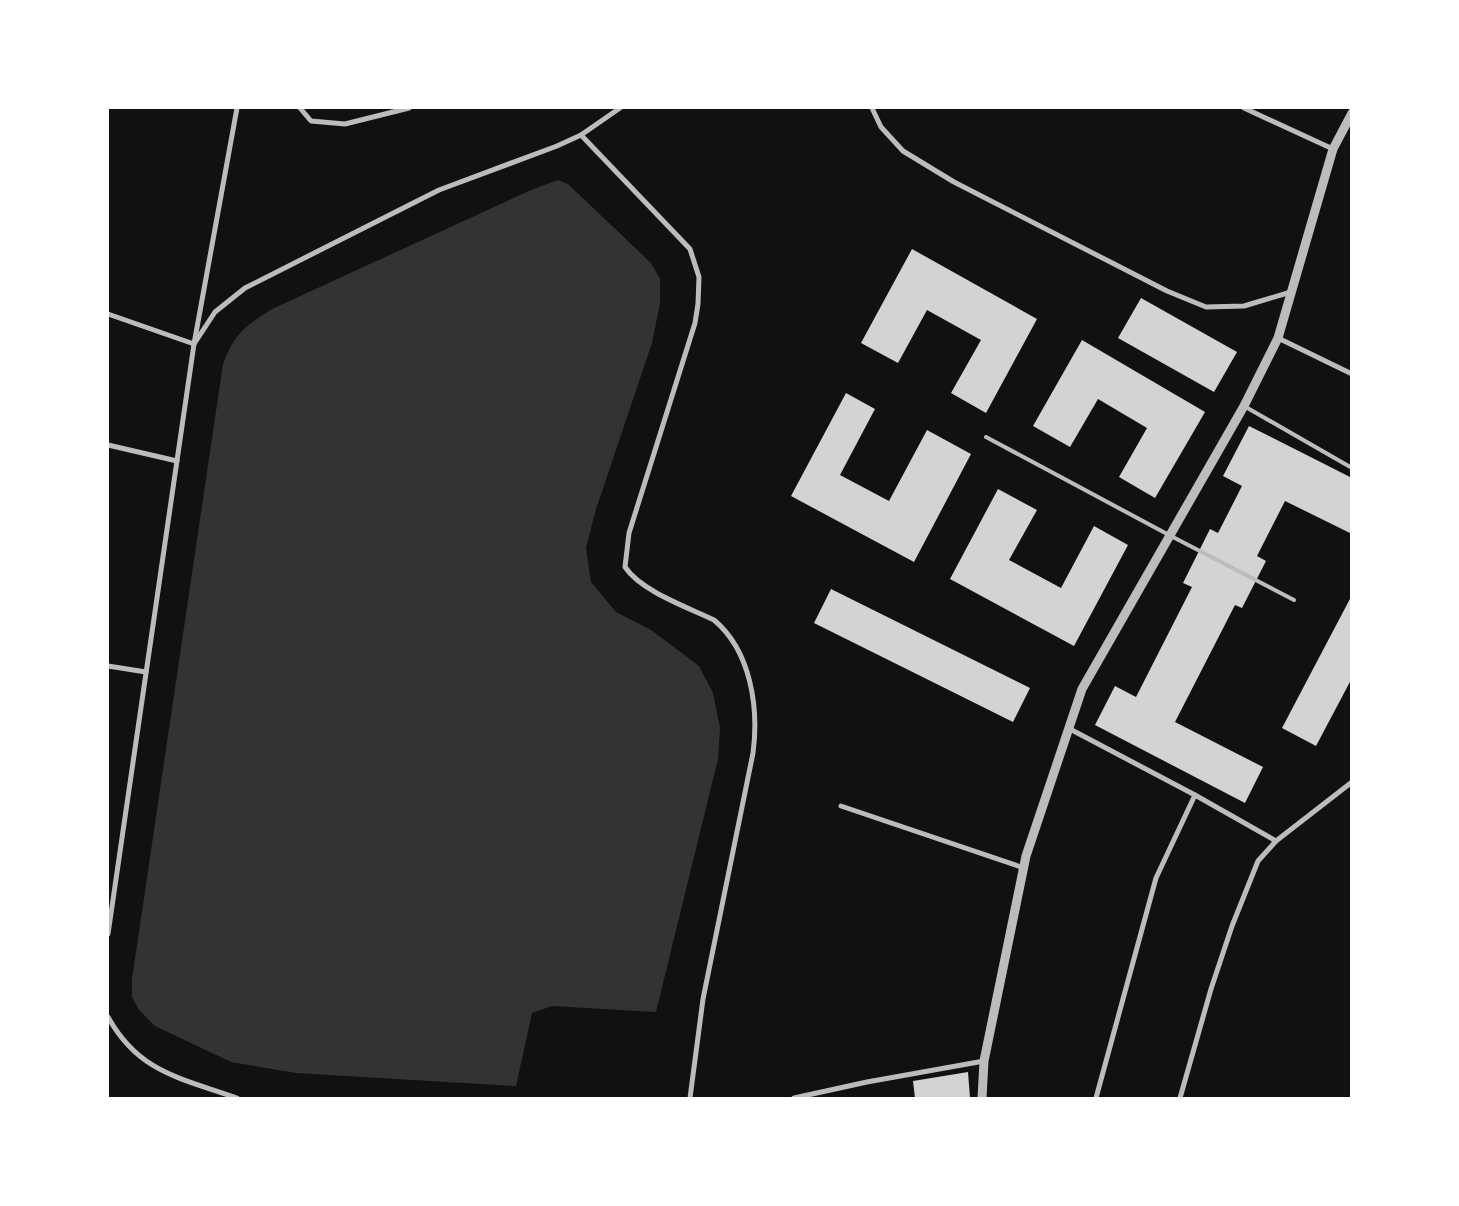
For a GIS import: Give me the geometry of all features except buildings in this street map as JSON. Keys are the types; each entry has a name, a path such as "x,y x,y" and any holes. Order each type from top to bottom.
{"street":[{"path":"108,934 194,344 237,108"},
{"path":"300,108 311,121 345,124 409,108"},
{"path":"194,344 215,312 245,288 439,190 557,146 581,135 620,108"},
{"path":"872,108 881,127 903,151 911,156 954,182 1167,292 1206,307 1244,306 1291,292"},
{"path":"1244,108 1333,149"},
{"path":"982,1098 984,1061 1024,868 1082,689 1244,406 1278,338 1333,149 1352,113"},
{"path":"581,135 690,249 699,278 699,298 695,323 629,533 625,567 632,577 648,587 714,620 722,627 746,671 755,708 756,731 753,753 703,999 690,1098"},
{"path":"108,314 194,344"},
{"path":"1278,338 1352,374"},
{"path":"108,445 177,461"},
{"path":"108,666 146,672"},
{"path":"1068,728 1195,795 1276,841"},
{"path":"1180,1098 1211,989 1232,926 1258,861 1276,841 1352,782"},
{"path":"1096,1098 1156,878 1195,795"},
{"path":"841,806 1024,868"},
{"path":"108,1018 119,1038 141,1059 165,1073 237,1098"},
{"path":"794,1098 867,1082 984,1061"}],"lane":[{"path":"1244,406 1352,468"},
{"path":"986,437 1294,600"}],"shaded area":[{"path":"558,180 568,184 651,263 660,279 660,303 652,343 596,509 586,548 591,582 616,612 651,630 699,666 713,693 720,728 718,759 656,1012 552,1006 532,1013 516,1086 296,1073 231,1062 155,1026 139,1010 132,997 132,979 223,364 227,353 242,331 272,309 531,190"}]}
